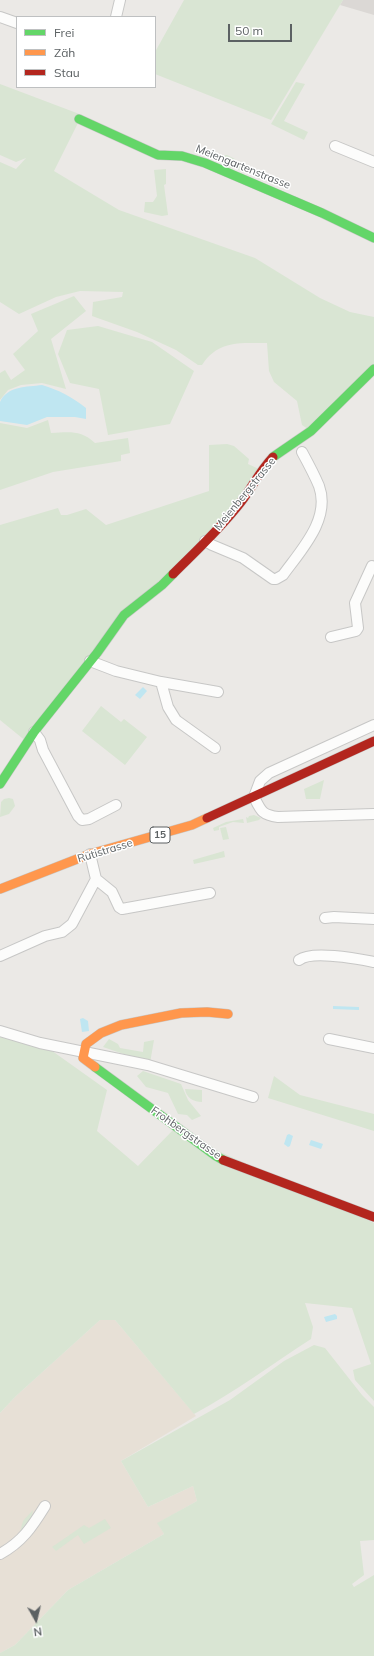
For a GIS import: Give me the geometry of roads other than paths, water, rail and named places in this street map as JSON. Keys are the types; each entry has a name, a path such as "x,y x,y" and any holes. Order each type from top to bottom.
{"street":[{"path":"116,16 120,0"},
{"path":"0,17 16,23"},
{"name":"Meiengartenstrasse","path":"79,119 158,155 182,156 205,163 374,238"},
{"path":"335,146 374,162"},
{"name":"Meienbergstrasse","path":"0,784 34,732 124,615 162,585 205,541 241,502 261,470 273,457 311,431 374,369"},
{"path":"205,541 243,558 273,579 284,575 313,531 322,509 319,487 302,452"},
{"path":"331,637 356,631 358,628 355,603 373,565"},
{"path":"90,661 116,671 161,682 218,692"},
{"path":"161,682 168,708 176,720 216,748"},
{"path":"374,724 269,773 260,781 254,797 260,809 269,816 374,814"},
{"path":"34,732 40,740 43,750 82,820 89,819 116,805"},
{"name":"Rütistrasse","path":"0,889 90,854 186,828 374,741"},
{"path":"90,854 96,879 112,892 119,907 122,909 210,892"},
{"path":"0,956 45,936 62,932 72,924 96,879"},
{"path":"325,918 374,919"},
{"path":"299,960 309,955 374,962"},
{"path":"83,1051 86,1044 92,1038 110,1028 121,1025 181,1014 207,1012 228,1014"},
{"path":"0,1031 40,1043 83,1051 180,1074 253,1097"},
{"path":"329,1039 374,1048"},
{"name":"Frohbergstrasse","path":"83,1051 82,1058 216,1156 228,1162 374,1217"},
{"path":"0,1554 18,1542 31,1529 45,1506"}],"water":[{"path":"42,385 76,400 86,408 86,419 75,417 47,417 27,425 0,421 0,402 7,393 18,388"},
{"path":"143,687 147,691 140,699 135,695"},
{"path":"333,1006 359,1007 359,1010 333,1009"},
{"path":"83,1018 88,1021 89,1031 82,1032 80,1019"},
{"path":"289,1134 293,1136 290,1146 288,1147 284,1144 287,1135"},
{"path":"311,1140 323,1144 321,1149 309,1145"},
{"path":"335,1314 337,1319 326,1322 324,1317"}]}
